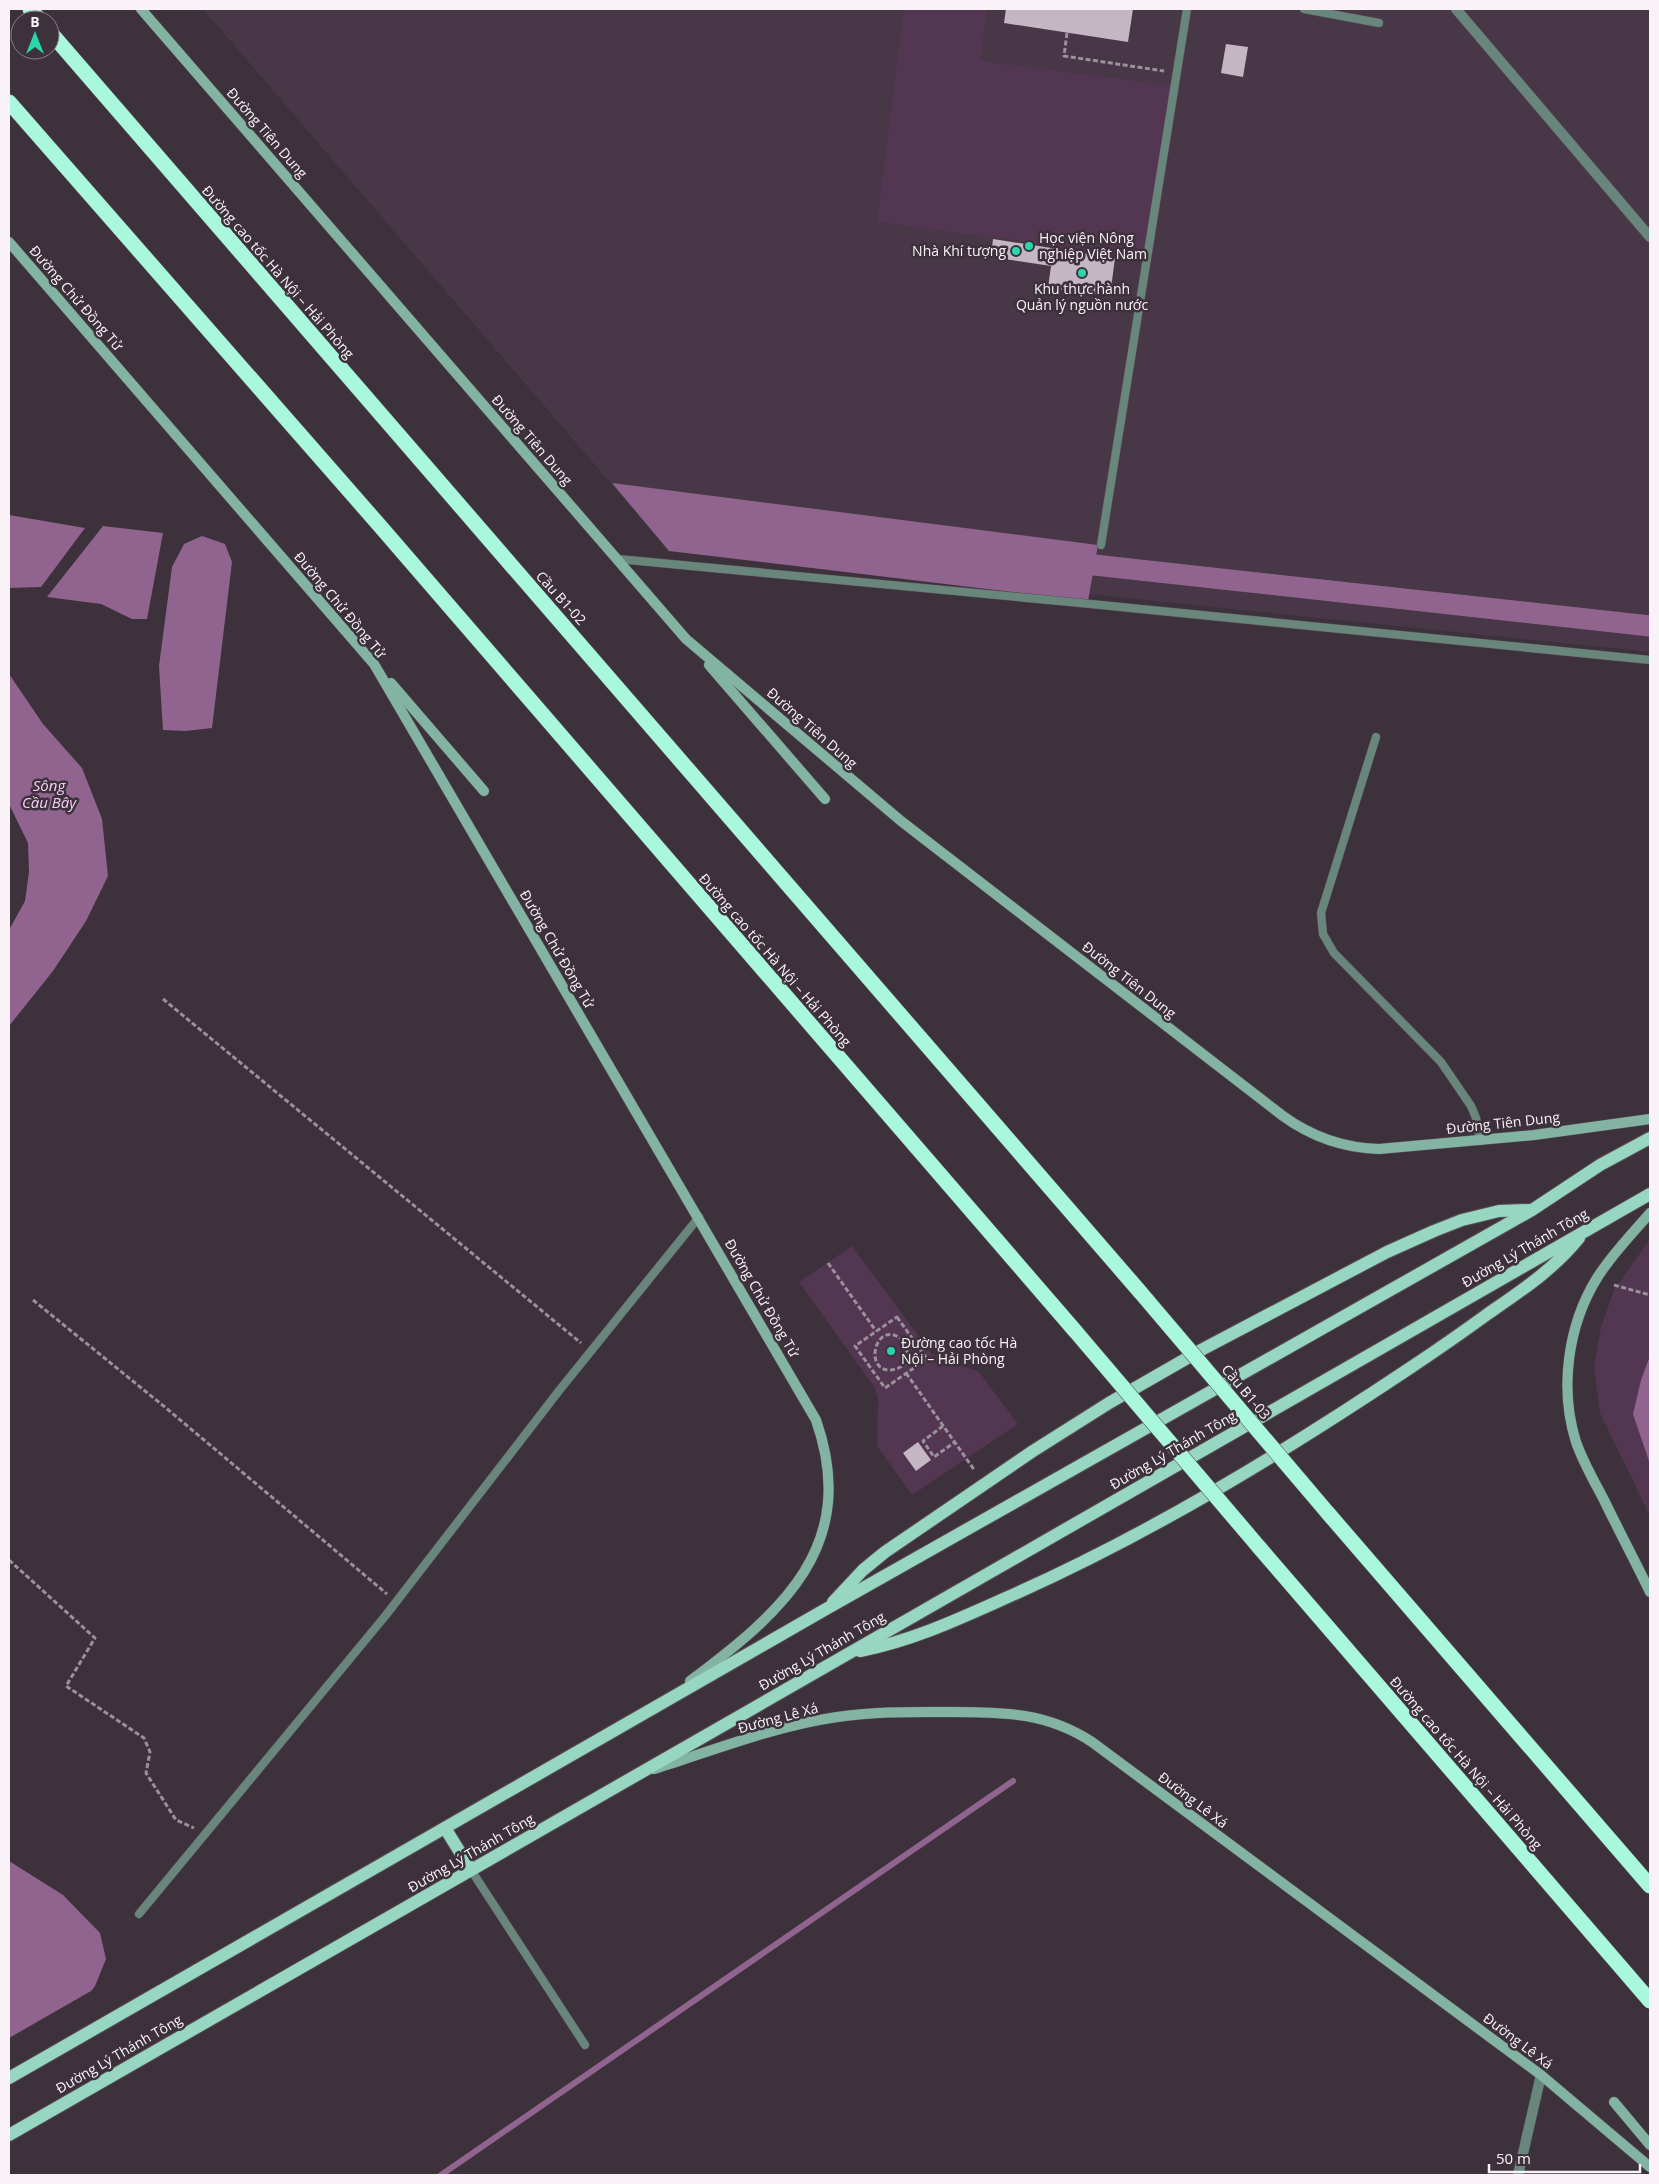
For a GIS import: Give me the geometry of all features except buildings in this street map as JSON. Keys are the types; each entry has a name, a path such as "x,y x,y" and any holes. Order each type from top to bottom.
{"highway":[{"name":"Đường cao tốc Hà Nội – Hải Phòng","path":"60,44 482,533"},
{"name":"Đường cao tốc Hà Nội – Hải Phòng","path":"9,102 380,526 1076,1332 1650,2001"},
{"name":"Cầu B1-02","path":"482,533 616,685 1141,1292"},
{"name":"Cầu B1-03","path":"1141,1292 1327,1512 1650,1886"}],"main road":[{"name":"Đường Tiên Dung","path":"141,9 686,638 901,821 1294,1124 1336,1143 1365,1148 1393,1148 1480,1141 1650,1119"},
{"name":"Đường Chử Đồng Tử","path":"9,242 374,664 816,1420 826,1454 830,1487 829,1504 816,1551 804,1573 789,1596 742,1642 658,1706"},
{"path":"686,638 825,799"},
{"path":"374,664 484,792"},
{"path":"9,2078 826,1610 1532,1210 1600,1165 1650,1138"},
{"name":"Đường Lý Thánh Tông","path":"9,2135 1650,1194"},
{"path":"826,1610 863,1570 885,1552 1033,1451 1109,1402 1204,1349 1387,1252 1462,1220 1498,1211 1532,1210"},
{"path":"1650,1213 1607,1263 1589,1292 1577,1322 1569,1353 1568,1398 1576,1442 1650,1592"},
{"path":"848,1654 933,1631 1133,1537 1193,1504 1343,1413 1440,1348 1545,1272 1563,1257 1586,1231"},
{"name":"Đường Lê Xá","path":"637,1775 788,1728 835,1717 874,1712 999,1712 1038,1717 1057,1723 1076,1731 1100,1747 1541,2075 1650,2167"},
{"path":"445,1828 472,1870"},
{"path":"1614,2102 1650,2145"}],"street":[{"path":"1456,9 1650,237"},
{"path":"1518,2175 1541,2075"}],"lane":[{"path":"1101,545 1187,9"},
{"path":"1304,9 1378,23"},
{"path":"618,559 1650,660"},
{"path":"1376,737 1321,913 1323,934 1334,954 1441,1062 1476,1118 1480,1141"},
{"path":"139,1914 396,1602 591,1351 699,1217"},
{"path":"472,1870 585,2045"}],"path":[{"path":"1067,33 1064,56 1177,73"},
{"path":"163,999 591,1351"},
{"path":"828,1263 876,1331"},
{"path":"1614,1285 1650,1295"},
{"path":"33,1300 166,1408 396,1602"},
{"path":"897,1317 927,1359 885,1388 855,1346 876,1331 897,1317"},
{"path":"908,1355 904,1342 895,1336 889,1335 879,1340 874,1350 876,1361 884,1368 890,1370 901,1367 922,1352"},
{"path":"906,1373 978,1476"},
{"path":"943,1426 923,1441 934,1457 955,1442"},
{"path":"9,1560 94,1638 66,1686 144,1738 150,1752 146,1774 176,1820 205,1834"}],"shaded area":[{"name":"Học viện Nông nghiệp Việt Nam","path":"203,9 1650,9 1650,652 669,551"},
{"path":"904,9 987,9 980,61 1175,86 1146,258 877,222"},
{"path":"1650,1239 1650,1516 1600,1413 1594,1367 1601,1327 1614,1290"},
{"path":"852,1246 932,1354 979,1372 1018,1424 912,1495 877,1446 878,1400 875,1388 799,1282"}],"water":[{"path":"612,483 1098,545 1088,601 669,551"},
{"path":"9,515 85,528 41,587 9,588"},
{"path":"103,526 163,533 147,619 132,619 101,604 47,597"},
{"path":"202,536 225,544 232,562 212,728 185,731 163,730 159,666 172,567 184,544"},
{"name":"Sông Cầu Bây","path":"9,674 43,724 82,768 102,819 108,876 86,921 53,971 9,1026 9,930 25,901 29,872 28,843 9,804"},
{"path":"1650,1356 1650,1464 1633,1414 1641,1380"},
{"path":"9,1861 63,1895 100,1933 106,1959 95,1986 9,2099"}],"pier":[{"path":"9,9 33,9 10,10 9,50"},
{"path":"98,1987 11,2101 9,2102 9,2038"}],"waterway":[{"path":"1067,562 1650,626"},
{"path":"441,2175 1013,1781"}],"place":[{"name":"Học viện Nông nghiệp Việt Nam","path":"1029,246"},
{"name":"Nhà Khí tượng","path":"1016,251"},
{"name":"Khu thực hành Quản lý nguồn nước","path":"1082,273"},
{"name":"Đường cao tốc Hà Nội – Hải Phòng","path":"891,1351"}]}
